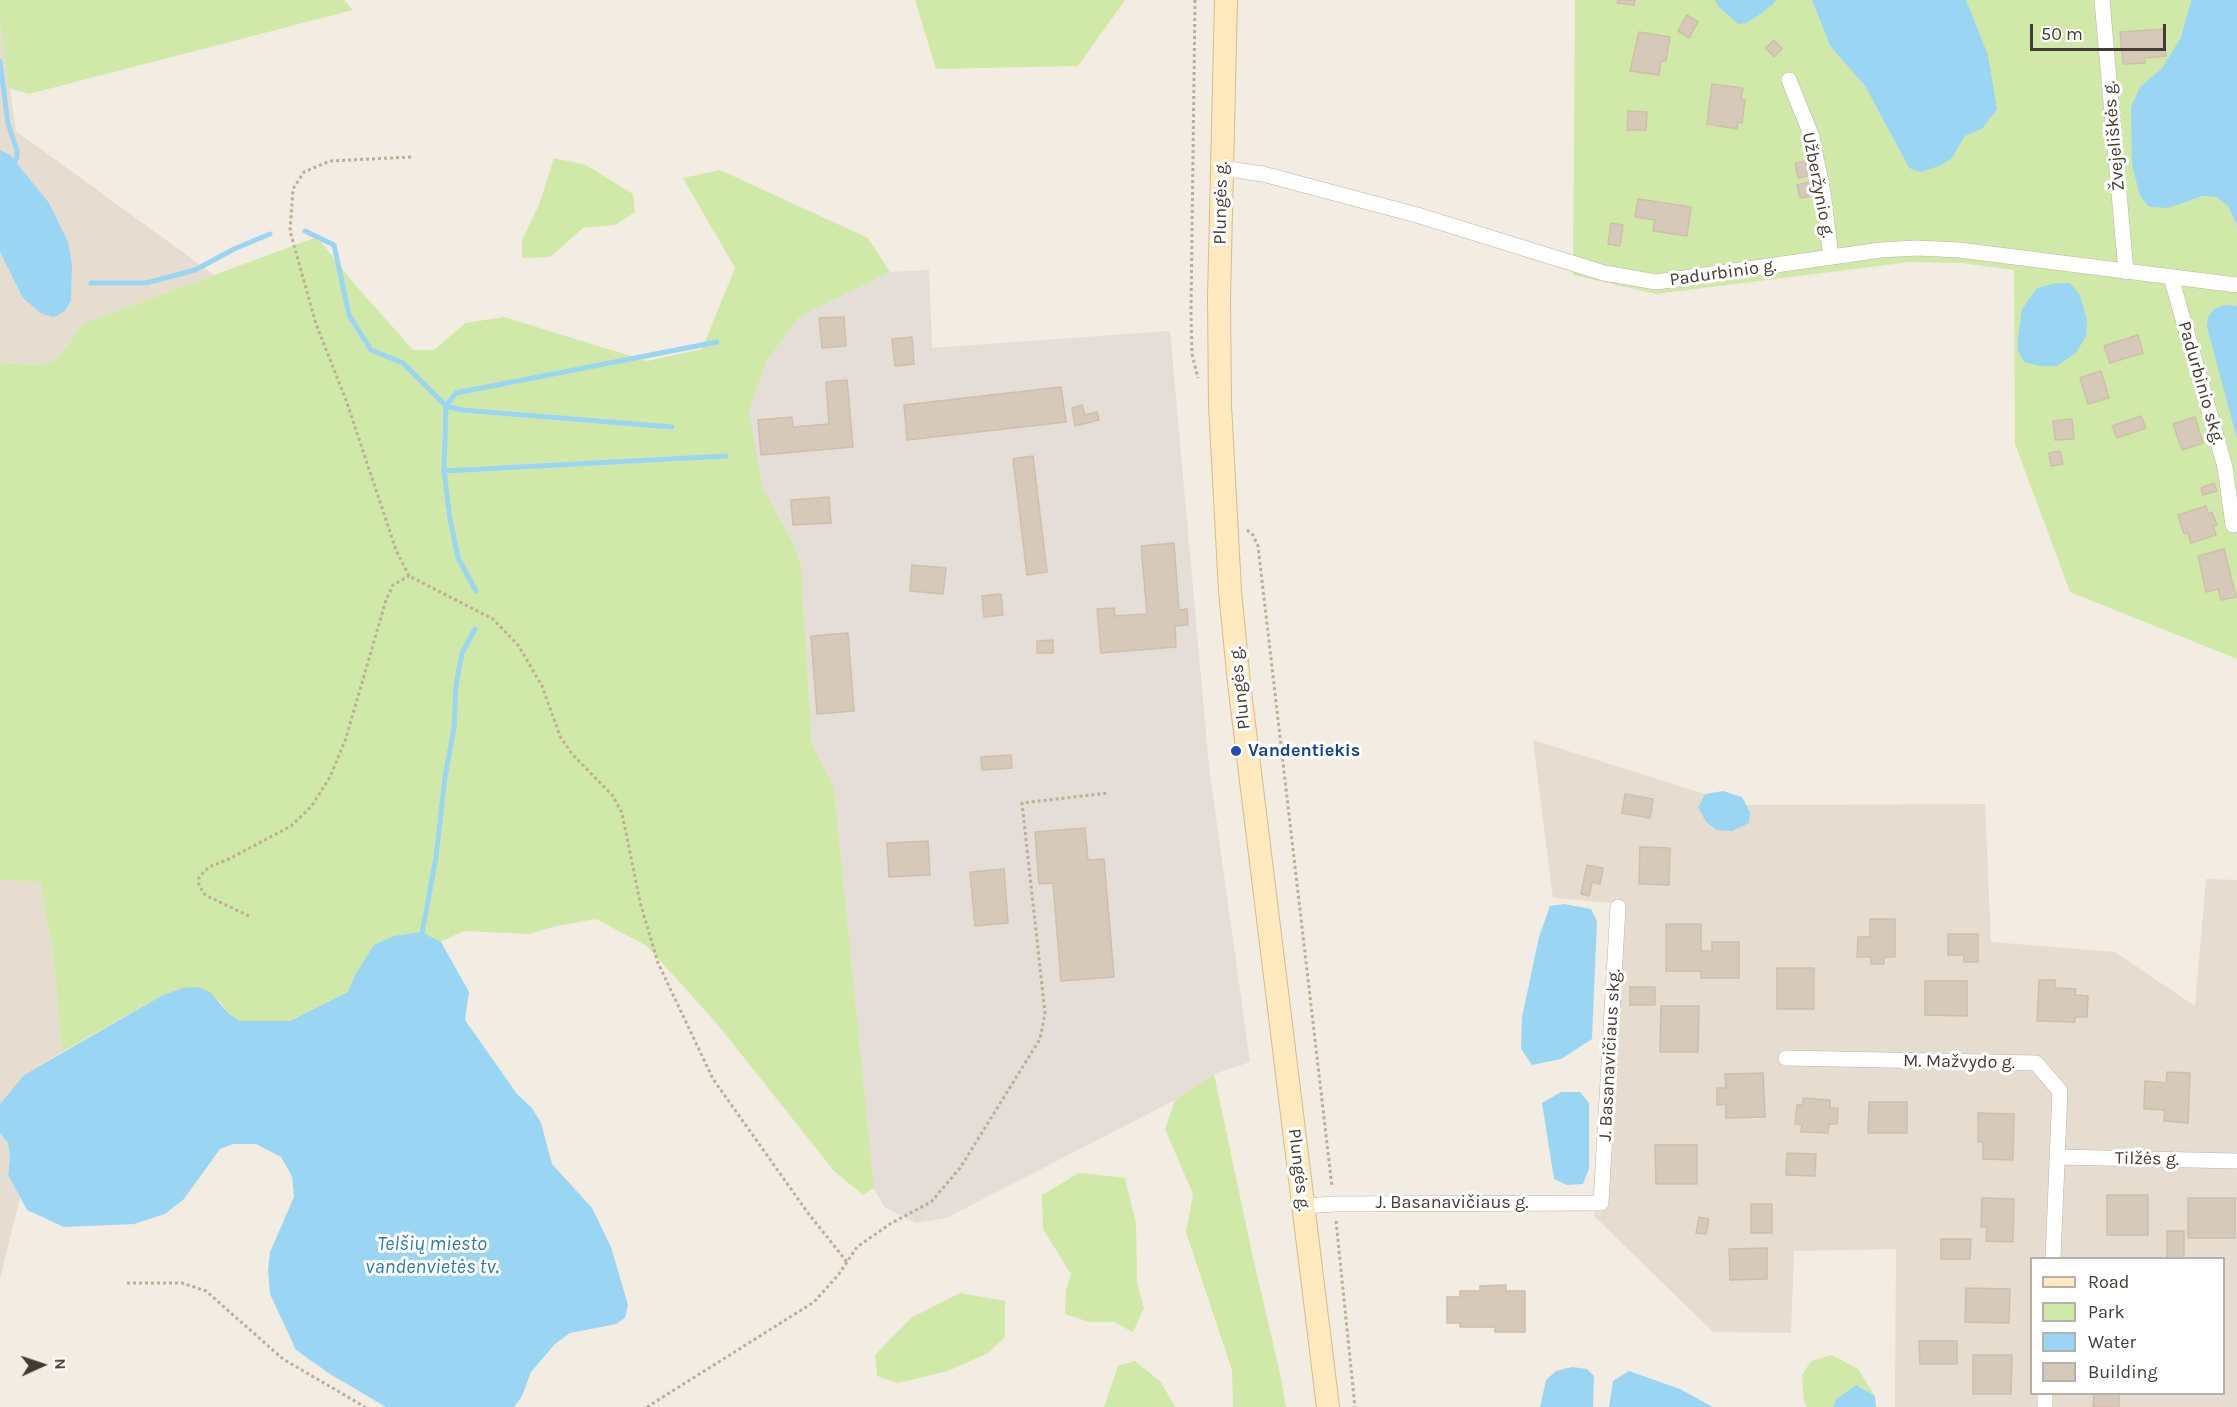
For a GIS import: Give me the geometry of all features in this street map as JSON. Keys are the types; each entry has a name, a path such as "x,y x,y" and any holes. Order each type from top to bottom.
{"main road":[{"name":"Plungės g.","path":"1226,0 1221,168 1220,405 1230,591 1239,683 1328,1407"}],"street":[{"name":"Žvejeliškės g.","path":"2102,0 2126,272"},
{"name":"Užberžynio g.","path":"1789,80 1812,137 1823,193 1831,257"},
{"name":"Padurbinio g.","path":"1221,168 1274,177 1418,215 1604,273 1656,282 1831,257 1917,248 1959,250 2237,285"},
{"name":"Padurbinio skg.","path":"2171,277 2225,466 2233,525"},
{"name":"J. Basanavičiaus skg.","path":"1601,1203 1618,907"},
{"name":"M. Mažvydo g.","path":"1786,1058 2036,1064 2060,1091 2052,1257"},
{"name":"Tilžės g.","path":"2058,1157 2237,1161"},
{"name":"J. Basanavičiaus g.","path":"1303,1206 1601,1203"}],"path":[{"path":"1195,0 1192,354 1201,385"},
{"path":"411,157 330,161 304,172 293,189 290,231 316,324 346,400 396,550 409,576 492,619 518,645 542,686 560,736 572,754 613,796 622,813 640,902 658,963 713,1079 808,1213 847,1262"},
{"path":"1227,528 1245,528 1253,535 1258,546 1334,1204 1355,1407"},
{"path":"249,916 205,895 199,885 199,877 209,867 291,826 310,807 330,777 346,738 389,593 393,585 409,576"},
{"path":"647,1407 814,1302 839,1274 857,1247 890,1224 931,1202 960,1168 1040,1039 1045,1013 1022,803 1108,793"},
{"path":"127,1283 182,1283 206,1291 283,1359 365,1407"}],"shaded area":[{"path":"0,18 16,131 214,275 84,323 58,360 37,365 0,363"},
{"path":"929,270 932,348 1170,331 1209,767 1250,1062 1214,1074 1175,1100 946,1218 916,1223 884,1207 874,1188 834,789 812,744 801,568 795,547 761,487 749,411 766,362 799,317 890,272"},
{"path":"1533,740 1705,794 1698,807 1750,812 1746,805 1985,804 1991,942 2115,952 2195,1006 2206,879 2237,880 2237,1407 1895,1407 1896,1249 1794,1251 1791,1333 1713,1332 1594,1216 1611,903 1553,898"},
{"path":"0,880 40,882 53,952 62,1052 24,1075 0,1104"},
{"path":"0,1133 8,1143 10,1157 8,1175 20,1198 0,1279"}],"green space":[{"path":"0,0 344,0 353,10 29,94 9,88 0,18"},
{"path":"915,0 1125,0 1078,66 936,69"},
{"path":"1575,0 1812,0 1830,46 1865,86 1909,168 1952,158 1965,136 1982,129 1966,0 2191,0 2181,37 2162,68 2140,87 2168,208 2203,196 2216,197 2228,206 2237,226 2237,659 2070,592 2015,444 2014,270 1961,263 1910,262 1656,294 1573,275"},
{"path":"554,158 586,165 633,194 635,212 615,225 583,228 550,257 522,258 522,240 539,205"},
{"path":"720,170 868,238 890,272 799,317 766,362 749,411 762,487 795,547 801,568 812,744 834,789 874,1188 863,1195 834,1171 718,1025 647,946 596,919 556,926 529,934 463,931 441,942 422,932 355,975 348,992 290,1021 240,1021 228,1013 220,1001 182,988 161,996 62,1052 53,952 40,882 0,880 0,363 37,365 57,360 84,323 317,237 351,280 413,350 434,350 465,323 504,317 647,361 702,349 735,268 683,178"},
{"path":"1214,1074 1286,1407 1233,1407 1232,1370 1186,1232 1193,1194 1165,1129 1175,1100"},
{"path":"1079,1173 1125,1178 1136,1223 1137,1283 1144,1308 1133,1332 1114,1322 1089,1322 1065,1314 1066,1290 1071,1274 1043,1229 1042,1195"},
{"path":"960,1293 1005,1301 1005,1337 988,1353 948,1371 898,1383 877,1376 875,1355 911,1318"},
{"path":"1832,1355 1858,1369 1875,1396 1856,1385 1836,1399 1833,1407 1807,1407 1804,1402 1802,1375 1811,1361"},
{"path":"1135,1361 1161,1382 1175,1407 1104,1407 1118,1366"}],"water":[{"path":"1715,0 1776,0 1759,15 1746,23 1738,24 1718,6"},
{"path":"1812,0 1966,0 1988,55 1997,109 1982,129 1965,136 1952,158 1939,166 1921,172 1909,168 1865,86 1830,46"},
{"path":"2191,0 2237,0 2237,226 2228,206 2216,197 2203,196 2168,208 2149,207 2140,196 2132,165 2131,107 2140,87 2162,68 2181,37"},
{"path":"0,150 10,155 49,203 68,242 72,265 71,300 65,311 54,317 42,314 23,298 0,252"},
{"path":"2056,283 2070,283 2080,295 2087,320 2086,336 2076,353 2057,366 2040,366 2024,362 2018,351 2022,309 2037,288"},
{"path":"2225,305 2237,306 2237,439 2207,327 2208,317 2214,309"},
{"path":"1723,791 1742,797 1750,812 1749,823 1732,831 1717,830 1706,822 1698,807 1705,794"},
{"path":"1564,904 1591,909 1597,921 1592,1039 1561,1059 1532,1065 1521,1049 1522,1017 1539,937 1550,906"},
{"name":"Telšių miesto vandenvietės tv.","path":"422,932 441,942 469,992 465,1020 517,1094 532,1108 541,1123 552,1164 592,1208 611,1247 628,1305 625,1318 616,1324 570,1333 555,1344 531,1372 522,1396 514,1407 386,1407 330,1374 296,1350 270,1294 268,1270 270,1252 294,1197 292,1176 281,1157 256,1144 233,1144 220,1149 184,1199 165,1214 134,1224 64,1227 27,1210 8,1175 10,1157 8,1143 0,1133 0,1104 24,1075 161,996 182,988 199,987 210,992 228,1013 240,1021 290,1021 348,992 355,975 374,945 394,936"},
{"path":"1561,1092 1580,1092 1589,1103 1589,1169 1583,1184 1567,1185 1554,1179 1542,1103"},
{"path":"1572,1367 1587,1369 1594,1376 1593,1407 1540,1407 1546,1380 1556,1371"},
{"path":"1629,1371 1680,1389 1713,1407 1609,1407 1613,1381"},
{"path":"1856,1385 1875,1396 1876,1407 1833,1407 1836,1399"}],"building":[{"path":"1618,0 1635,0 1634,5 1617,3"},
{"path":"1687,15 1698,22 1689,38 1678,31"},
{"path":"2164,29 2166,56 2144,58 2145,63 2123,64 2120,32"},
{"path":"1639,32 1670,37 1666,61 1661,61 1659,75 1630,71"},
{"path":"1774,40 1782,49 1774,57 1766,48"},
{"path":"1712,84 1743,88 1741,99 1745,100 1742,123 1738,122 1737,129 1707,124"},
{"path":"1628,111 1647,112 1646,130 1627,130"},
{"path":"1805,161 1808,176 1798,178 1795,163"},
{"path":"1810,182 1813,196 1800,198 1797,185"},
{"path":"1638,199 1691,207 1687,236 1653,231 1655,220 1635,217"},
{"path":"1611,223 1623,225 1620,246 1608,244"},
{"path":"844,317 846,346 822,348 819,318"},
{"path":"2138,335 2143,353 2110,363 2104,346"},
{"path":"912,337 914,364 895,366 892,339"},
{"path":"2101,371 2109,398 2088,404 2080,378"},
{"path":"847,380 853,447 761,455 758,420 792,417 793,427 829,424 826,382"},
{"path":"1061,387 1066,422 907,440 904,405"},
{"path":"1082,405 1085,415 1097,412 1099,420 1075,426 1072,408"},
{"path":"2141,416 2146,428 2117,438 2112,426"},
{"path":"2195,417 2203,443 2182,450 2173,424"},
{"path":"2072,419 2074,439 2055,440 2053,421"},
{"path":"2060,451 2063,464 2051,466 2049,453"},
{"path":"1033,456 1047,572 1027,575 1013,459"},
{"path":"2214,483 2217,491 2203,495 2201,488"},
{"path":"829,497 831,523 793,525 791,500"},
{"path":"2206,506 2208,514 2212,512 2217,525 2213,526 2216,535 2191,543 2188,533 2184,534 2178,515"},
{"path":"1174,543 1179,610 1187,609 1188,625 1175,626 1176,647 1101,653 1097,609 1114,608 1115,616 1147,614 1141,546"},
{"path":"2224,549 2236,597 2221,600 2218,589 2206,592 2198,556"},
{"path":"912,565 946,568 943,594 910,591"},
{"path":"1001,594 1003,615 984,617 982,596"},
{"path":"848,633 854,711 817,714 811,636"},
{"path":"1053,640 1053,653 1037,653 1037,641"},
{"path":"1011,755 1012,768 982,770 981,757"},
{"path":"1625,794 1653,799 1650,818 1622,813"},
{"path":"1085,828 1088,860 1104,859 1114,977 1061,981 1053,883 1039,884 1035,832"},
{"path":"928,841 930,875 889,877 887,843"},
{"path":"1640,847 1670,848 1669,885 1639,884"},
{"path":"1587,865 1603,868 1600,884 1592,882 1589,896 1581,894"},
{"path":"1004,869 1008,923 975,926 970,872"},
{"path":"1870,919 1895,919 1895,957 1884,957 1884,964 1871,964 1871,957 1857,957 1858,937 1870,937"},
{"path":"1666,924 1701,924 1701,951 1712,951 1712,942 1739,942 1739,978 1701,978 1701,971 1666,971"},
{"path":"1948,934 1978,934 1978,962 1964,962 1964,955 1948,955"},
{"path":"1777,968 1814,968 1814,1009 1777,1009"},
{"path":"2039,980 2055,980 2055,988 2076,989 2075,995 2088,996 2087,1017 2075,1017 2075,1022 2037,1021"},
{"path":"1925,981 1967,981 1967,1016 1925,1015"},
{"path":"1630,987 1655,987 1655,1005 1630,1005"},
{"path":"1661,1006 1699,1006 1698,1052 1660,1052"},
{"path":"2167,1072 2190,1073 2188,1123 2164,1121 2165,1110 2144,1109 2145,1081 2166,1083"},
{"path":"1763,1073 1765,1117 1726,1118 1726,1104 1717,1105 1717,1088 1726,1088 1725,1074"},
{"path":"1803,1098 1830,1100 1830,1108 1838,1108 1837,1124 1829,1124 1828,1133 1801,1132 1802,1125 1795,1124 1797,1105 1803,1105"},
{"path":"1869,1102 1907,1102 1907,1133 1868,1133"},
{"path":"1978,1113 2014,1114 2013,1160 1983,1159 1983,1142 1978,1142"},
{"path":"1655,1145 1697,1145 1697,1184 1656,1184"},
{"path":"1787,1153 1816,1154 1815,1176 1786,1175"},
{"path":"2107,1195 2148,1195 2148,1235 2107,1235"},
{"path":"1982,1198 2014,1199 2013,1242 1986,1241 1987,1227 1981,1227"},
{"path":"2188,1198 2235,1198 2235,1238 2188,1238"},
{"path":"1751,1204 1772,1204 1772,1233 1751,1233"},
{"path":"1699,1217 1709,1219 1706,1234 1696,1233"},
{"path":"2167,1231 2184,1231 2184,1257 2167,1257"},
{"path":"1941,1239 1971,1239 1970,1259 1941,1259"},
{"path":"1767,1248 1767,1279 1730,1280 1729,1249"},
{"path":"1506,1285 1506,1291 1525,1291 1525,1332 1495,1332 1495,1327 1460,1327 1460,1323 1447,1323 1447,1297 1460,1297 1460,1291 1480,1291 1480,1286"},
{"path":"1966,1288 2010,1289 2009,1323 1965,1322"},
{"path":"1919,1341 1957,1341 1957,1364 1920,1364"},
{"path":"1973,1355 2012,1355 2011,1394 1973,1394"},
{"path":"2094,1395 2119,1395 2119,1407 2093,1407"}],"waterway":[{"path":"0,61 8,124 17,150 17,157 12,167"},
{"path":"305,231 334,245 349,315 371,350 403,363 446,406 444,471 450,519 458,558 476,591"},
{"path":"91,283 146,283 195,270 234,249 270,234"},
{"path":"672,427 462,410 446,406 456,393 717,342"},
{"path":"444,471 726,456"},
{"path":"421,939 436,857 445,777 454,728 456,685 462,653 475,629"}],"place":[{"name":"Vandentiekis","path":"1236,751"}]}
